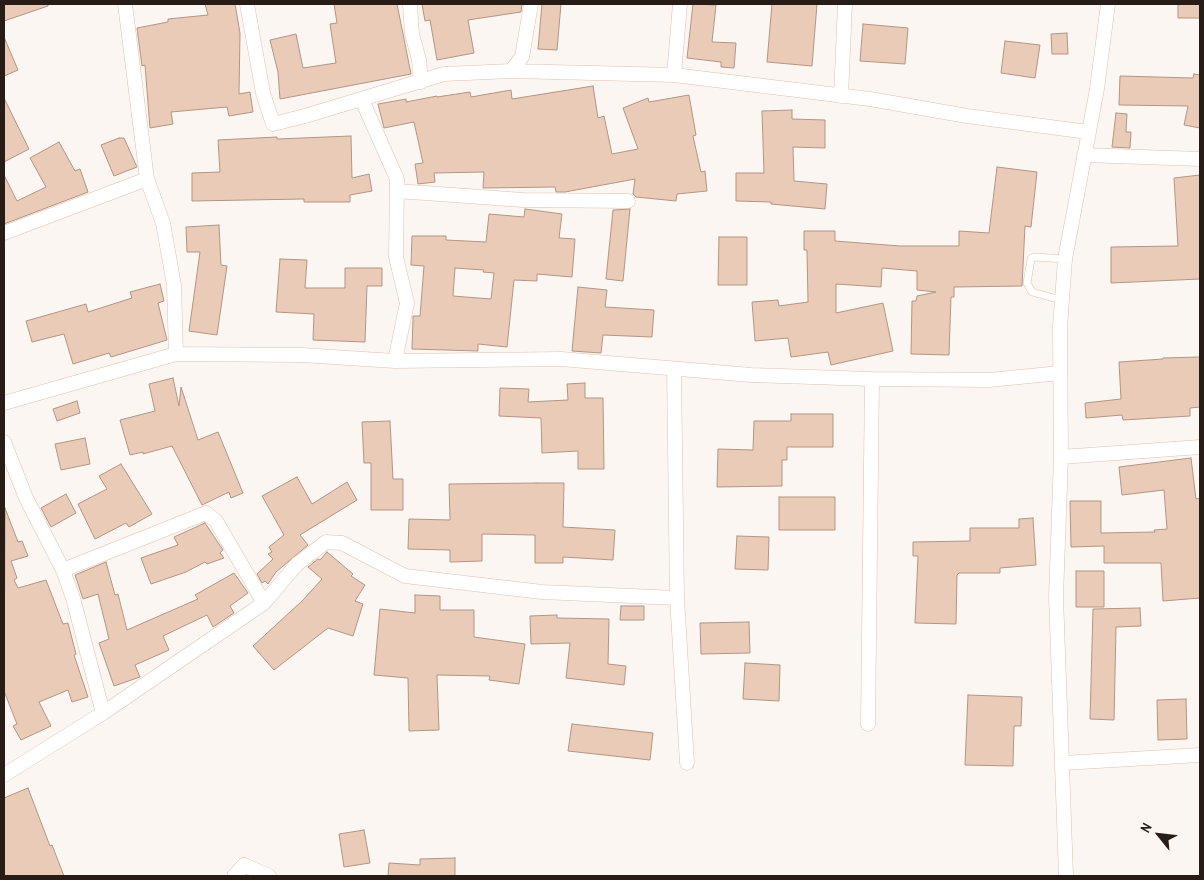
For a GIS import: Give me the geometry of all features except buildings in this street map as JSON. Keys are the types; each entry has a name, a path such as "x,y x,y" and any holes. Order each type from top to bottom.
{"street":[{"path":"125,4 147,179 163,223 174,285 176,354"},
{"path":"247,4 262,93 273,124 362,100 444,74 510,71 674,75 841,96 967,116 1088,132"},
{"path":"410,4 412,34 419,60 421,82"},
{"path":"510,71 522,57 531,4"},
{"path":"674,75 680,4"},
{"path":"841,96 845,4"},
{"path":"1066,876 1056,597 1061,457 1060,373 1062,300 1065,259 1097,89 1108,4"},
{"path":"362,100 397,179 396,257 408,303 395,361"},
{"path":"1084,155 1200,159"},
{"path":"4,233 147,179"},
{"path":"397,191 523,200 628,201"},
{"path":"4,403 176,354 302,355 395,361 561,359 751,375 872,379 989,380 1060,373"},
{"path":"674,370 677,598 687,763"},
{"path":"868,724 872,379"},
{"path":"4,442 26,498 63,570 73,598 103,713"},
{"path":"1061,457 1200,447"},
{"path":"63,570 206,513 216,521 264,603"},
{"path":"4,772 103,713 264,603 297,564 326,542 342,543 405,576 542,592 677,598"},
{"path":"1063,763 1200,756"},
{"path":"234,876 244,865 269,876"}],"lane":[{"path":"1062,300 1032,292 1027,283 1031,259 1034,257 1065,259"}]}
